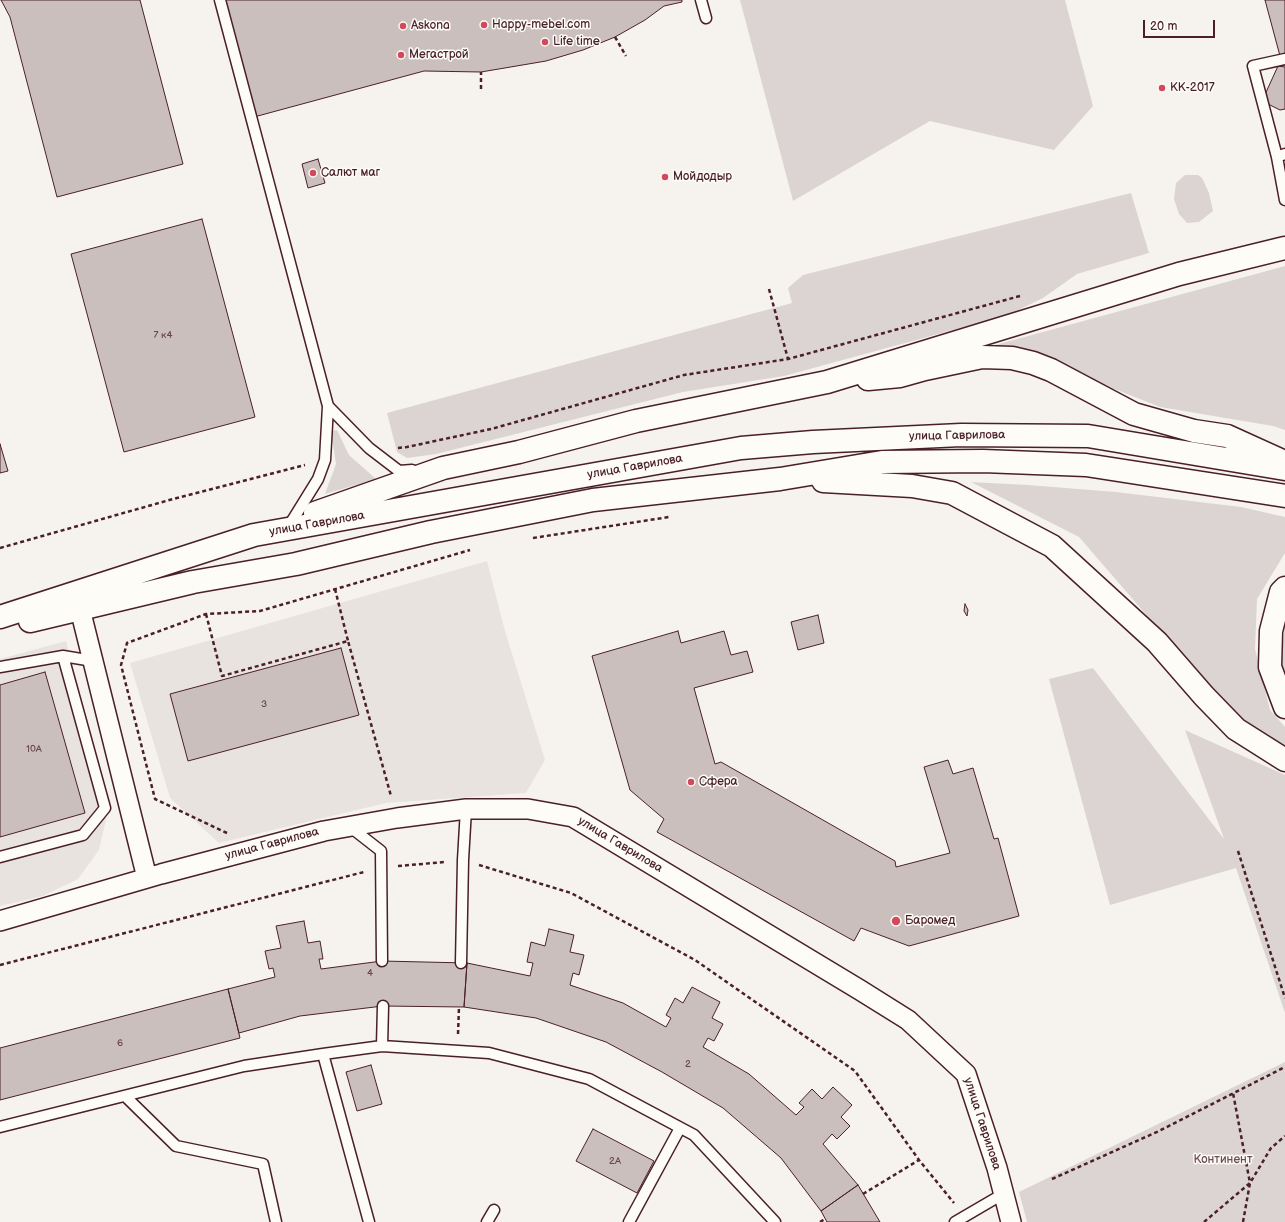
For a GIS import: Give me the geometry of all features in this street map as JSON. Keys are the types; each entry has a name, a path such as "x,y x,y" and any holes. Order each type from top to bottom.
{"main road":[{"path":"254,535 443,468 519,452 636,421 827,382 1179,274 1285,248"},
{"path":"827,382 900,376 982,357 1012,358 1033,363 1051,370 1134,414 1194,431 1227,436 1285,462"},
{"name":"улица Гаврилова","path":"0,617 254,535 741,448 813,442 961,435 1088,436 1285,469"},
{"name":"улица Гаврилова","path":"0,628 193,582 296,564 431,532 594,500 780,480 882,462 982,461 1086,465 1285,496"},
{"path":"780,480 912,486 952,492 1052,546 1157,642 1204,696 1236,729 1285,760"},
{"path":"1285,588 1281,592 1270,631 1270,667 1285,707"}],"street":[{"path":"80,609 148,878"},
{"name":"улица Гаврилова","path":"0,921 257,847 324,830 466,809 528,809 573,817 908,1020 966,1074 997,1168 1010,1222"}],"lane":[{"path":"220,0 328,406 325,460 318,479 292,522"},
{"path":"701,0 706,18"},
{"path":"1285,59 1253,66 1281,156 1285,200"},
{"path":"328,406 369,448 399,471 443,468"},
{"path":"0,857 83,835 105,808 63,656"},
{"path":"0,667 63,656 94,661"},
{"path":"461,963 463,860 466,809"},
{"path":"349,826 381,851 382,961"},
{"path":"382,1046 383,1006"},
{"path":"0,1127 244,1066 323,1054 382,1046 488,1053 589,1079 694,1135 775,1222"},
{"path":"323,1054 368,1222"},
{"path":"125,1096 176,1146 263,1164 276,1222"},
{"path":"629,1222 680,1128"},
{"path":"955,1222 1003,1194"},
{"path":"487,1222 494,1210"}],"path":[{"path":"615,37 626,56"},
{"path":"481,72 481,89"},
{"path":"769,288 788,359"},
{"path":"369,448 408,447 491,429 684,375 788,359 1027,294"},
{"path":"0,548 173,499 325,460"},
{"path":"530,538 672,517"},
{"path":"233,836 155,799 121,664 127,643 206,614 260,611 475,548"},
{"path":"335,589 397,818"},
{"path":"206,614 222,676 348,641"},
{"path":"1238,851 1285,998"},
{"path":"0,965 380,868 463,860 571,893 695,960 855,1071 919,1160 964,1216"},
{"path":"458,1052 459,1007"},
{"path":"1052,1179 1159,1131 1285,1067"},
{"path":"1233,1093 1250,1184 1244,1222"},
{"path":"1204,1222 1250,1184 1271,1148 1285,1136"},
{"path":"863,1194 919,1160"},
{"path":"820,1222 825,1219"}],"shaded area":[{"path":"487,561 505,631 545,760 526,793 386,803 219,843 170,798 130,663"},
{"path":"66,641 107,792 107,815 99,850 78,879 43,896 0,906 0,659"}],"green space":[{"path":"740,0 1065,0 1093,106 1054,150 930,121 793,201"},
{"path":"1185,175 1198,175 1202,178 1209,193 1213,211 1199,222 1187,223 1179,214 1174,199 1176,183"},
{"path":"1131,193 1149,253 1077,274 1043,298 1008,315 784,376 683,392 436,454 407,458 397,452 387,413 792,303 788,288 803,275"},
{"path":"1285,266 1285,430 1273,426 1160,407 1097,382 977,350"},
{"path":"337,430 349,455 376,479 325,494 336,464 331,431"},
{"path":"971,482 1116,492 1241,507 1285,517 1285,553 1257,599 1255,649 1270,710 1285,727 1285,747 1233,715 1079,537"},
{"path":"1285,623 1285,674 1281,662"},
{"path":"1093,668 1224,839 1185,730 1285,775 1285,1013 1236,868 1110,905 1049,679"},
{"name":"Континент","path":"1285,1062 1285,1222 1027,1222 1019,1192"}],"building":[{"path":"1,0 140,0 183,164 57,197 10,17"},
{"name":"Мегастрой","path":"223,0 682,0 682,2 664,6 645,20 615,37 583,50 546,61 481,72 424,71 254,117"},
{"path":"1265,0 1285,0 1285,54 1280,56"},
{"path":"1278,66 1285,67 1285,109 1280,110 1262,101"},
{"name":"Салют маг","path":"318,159 325,183 308,188 302,164"},
{"path":"202,219 255,417 124,452 71,254"},
{"path":"0,444 8,471 0,473"},
{"path":"965,604 968,610 967,616 964,611"},
{"path":"818,615 824,643 798,650 791,622"},
{"name":"Сфера","path":"678,631 681,643 724,631 731,655 747,651 753,672 694,688 715,764 721,762 895,861 896,867 950,853 924,767 948,760 953,774 973,768 994,839 998,838 1019,916 909,946 861,928 854,941 657,832 664,819 630,790 592,656"},
{"path":"341,648 359,715 188,761 170,694"},
{"path":"45,672 85,813 0,837 0,685"},
{"path":"304,921 308,943 320,941 323,959 319,959 321,969 382,961 467,963 464,1007 383,1006 300,1016 239,1033 228,989 275,977 273,968 269,969 265,951 281,948 276,926"},
{"path":"549,929 574,935 570,952 584,955 579,975 573,973 570,985 623,1003 666,1027 671,1018 666,1015 675,998 683,1003 692,987 720,1002 712,1018 723,1024 714,1041 708,1038 703,1047 749,1074 796,1115 804,1107 799,1103 812,1089 822,1099 833,1087 852,1105 841,1117 850,1126 837,1139 832,1134 823,1144 858,1185 821,1211 781,1158 723,1108 662,1072 606,1042 536,1018 464,1007 467,963 530,976 533,963 527,962 531,942 545,946"},
{"path":"228,989 240,1038 0,1100 0,1048"},
{"path":"371,1065 382,1104 357,1111 346,1072"},
{"path":"593,1129 654,1161 637,1193 576,1161"},
{"path":"858,1185 880,1222 827,1222 821,1211"}],"place":[{"name":"Happy-mebel.com","path":"484,25"},
{"name":"Askona","path":"403,26"},
{"name":"Life time","path":"545,42"},
{"name":"Мегастрой","path":"401,55"},
{"name":"КК-2017","path":"1162,88"},
{"name":"Салют маг","path":"313,173"},
{"name":"Мойдодыр","path":"665,177"},
{"name":"Сфера","path":"691,782"},
{"name":"Баромед","path":"896,921"}]}
